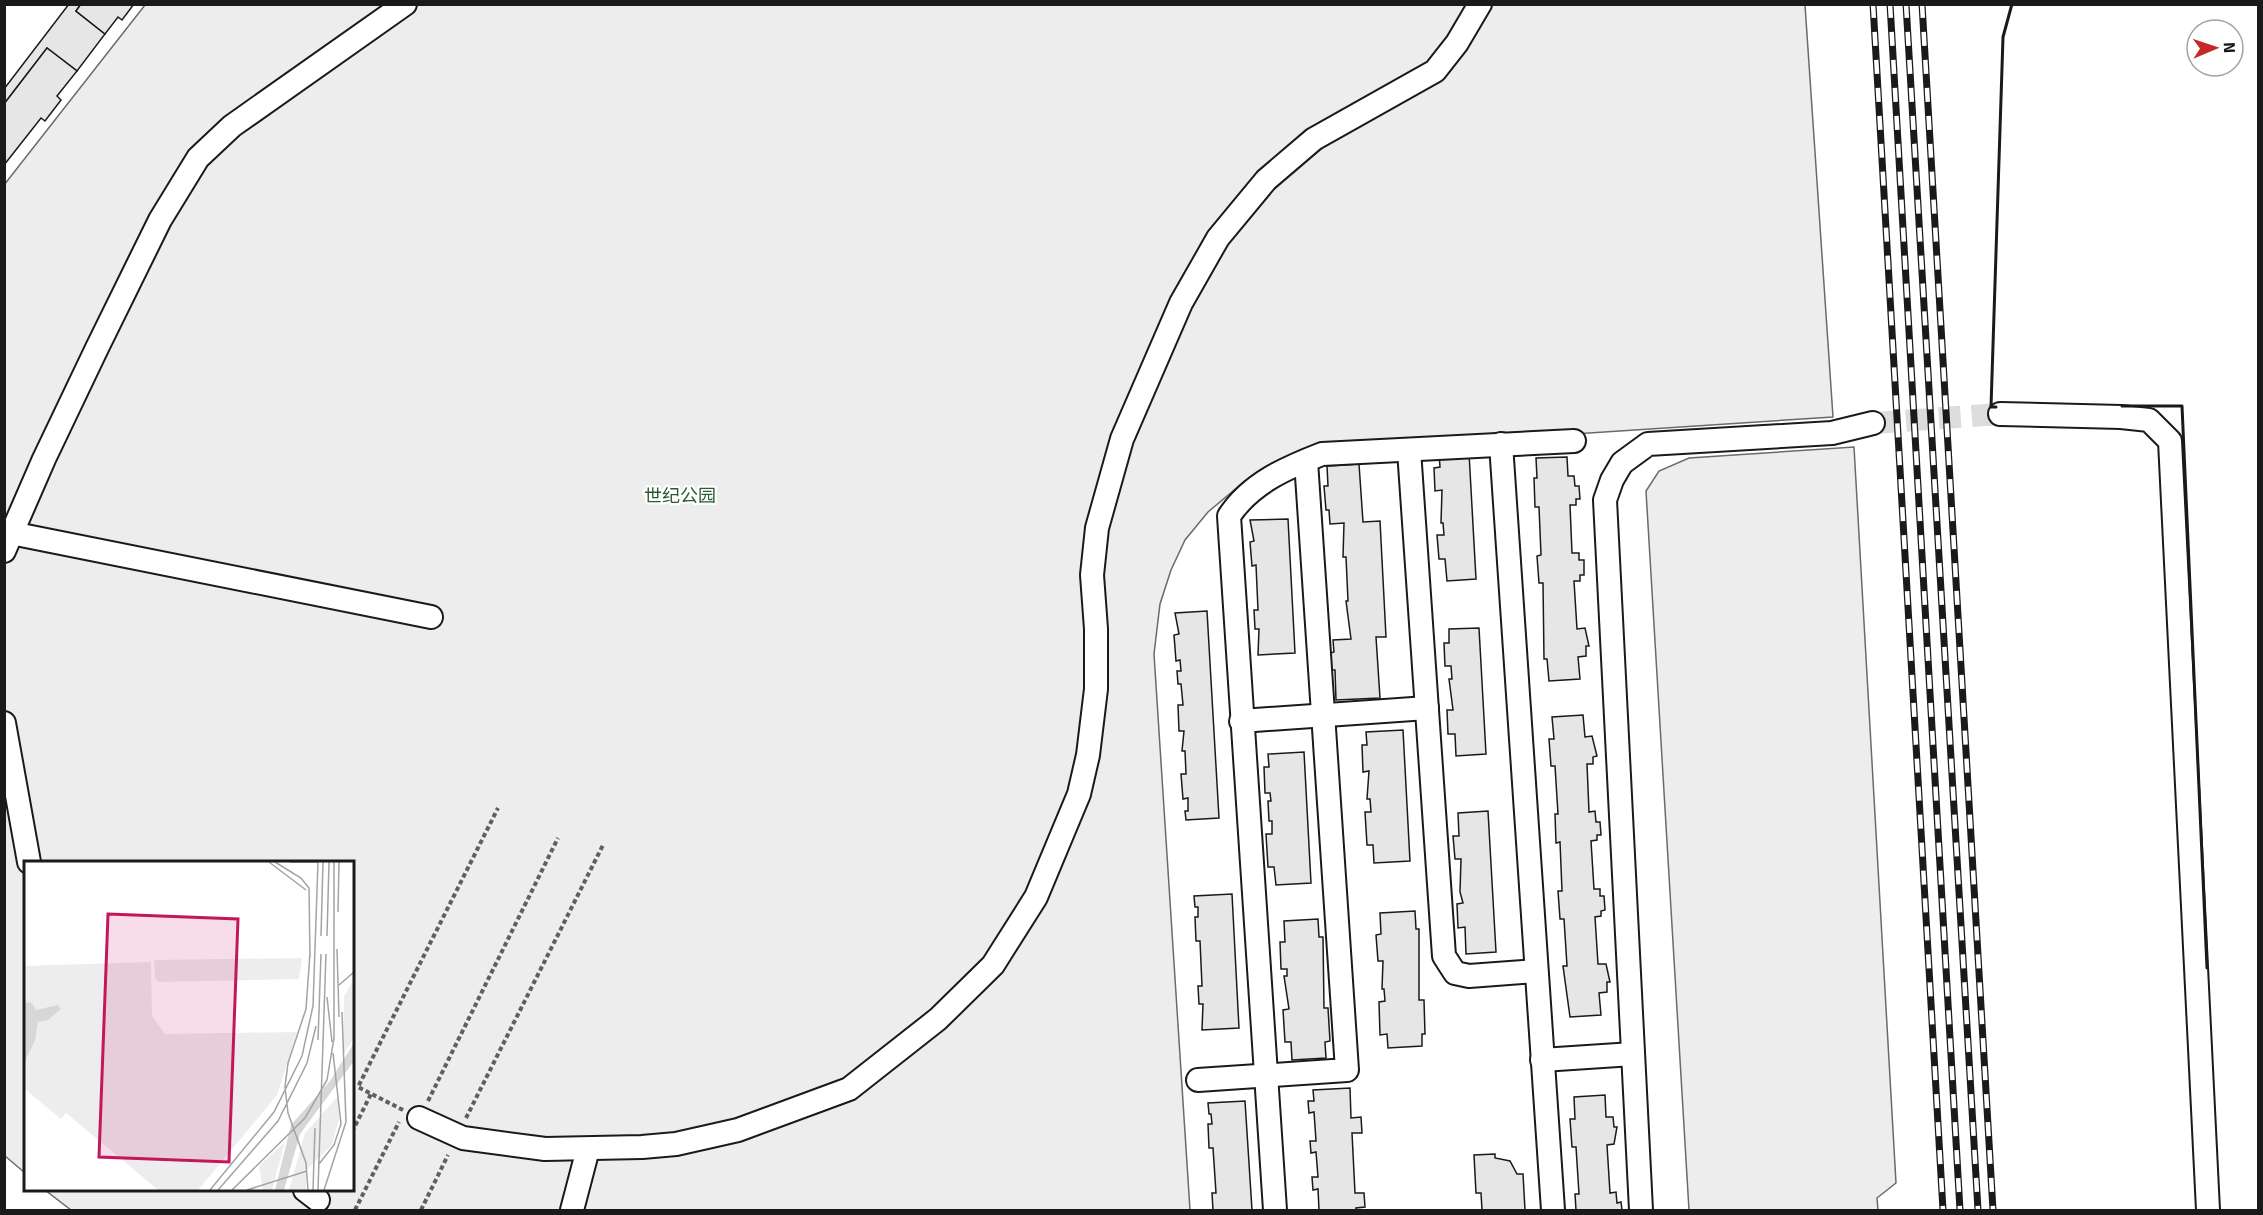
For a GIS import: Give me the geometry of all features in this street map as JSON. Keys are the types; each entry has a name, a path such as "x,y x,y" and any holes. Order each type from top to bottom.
{"street":[{"path":"405,4 232,126 198,158 160,220 49,449 8,542 431,617"},
{"path":"412,1114 458,1136 518,1147 588,1149 653,1146 706,1138 772,1120 849,1089 938,1019 993,965 1036,897 1079,794 1092,733 1096,689 1096,629 1092,575 1097,528 1122,439 1181,303 1218,238 1266,180 1308,143 1436,71 1457,43 1480,4"},
{"path":"2000,414 2121,417 2149,420 2170,441 2208,1210"},
{"path":"1641,1210 1605,500 1612,480 1622,463 1648,444 1832,433 1873,423"},
{"path":"1275,1210 1229,516 1252,489 1322,454 1574,441"},
{"path":"1501,444 1553,1210"},
{"path":"1410,450 1444,956 1455,973 1469,976 1536,971"},
{"path":"1198,1080 1347,1070 1305,461"},
{"path":"1241,721 1427,708"},
{"path":"4,723 29,861"},
{"path":"1542,1060 1633,1054"},
{"path":"572,1210 588,1149"}],"path":[{"path":"412,1114 358,1087 498,808"},
{"path":"355,1210 412,1114 558,838"},
{"path":"421,1210 603,846"},
{"path":"354,1128 371,1094"}],"shaded area":[{"name":"世纪公园","path":"145,5 1805,5 1833,417 1329,450 1245,481 1208,512 1185,540 1171,570 1160,604 1154,654 1190,1210 71,1210 46,1191 354,1191 354,861 24,861 24,1172 5,1156 4,185"},
{"path":"1854,447 1896,1183 1877,1198 1878,1210 1689,1210 1646,491 1659,471 1689,458"}],"building":[{"path":"69,4 81,4 76,11 105,34 77,71 47,48 4,104 4,89"},
{"path":"81,4 134,4 122,20 118,17 105,34 76,11"},
{"path":"47,48 77,71 57,96 61,100 45,121 41,118 4,165 4,104"},
{"path":"1469,453 1476,579 1447,581 1445,559 1439,559 1437,535 1444,535 1443,523 1441,523 1442,490 1435,491 1434,468 1440,467 1439,454"},
{"path":"1567,457 1568,476 1574,476 1575,486 1579,486 1580,499 1576,499 1576,505 1570,505 1572,553 1579,553 1579,560 1584,560 1584,575 1580,575 1580,581 1574,581 1577,629 1585,628 1589,646 1586,646 1586,656 1578,657 1580,679 1549,681 1547,659 1544,659 1543,583 1539,583 1537,556 1541,555 1539,507 1535,507 1534,478 1537,478 1536,458"},
{"path":"1359,464 1363,522 1380,521 1386,637 1376,637 1380,698 1336,700 1335,670 1331,670 1330,653 1334,652 1333,640 1351,639 1346,601 1348,601 1346,557 1343,557 1344,523 1330,524 1324,486 1328,486 1327,466"},
{"path":"1288,519 1295,653 1258,655 1259,629 1255,629 1254,610 1258,610 1256,565 1252,566 1250,542 1254,541 1250,520"},
{"path":"1207,611 1219,818 1186,820 1185,811 1188,811 1188,798 1183,799 1181,774 1186,774 1185,751 1182,751 1184,731 1179,731 1178,705 1183,705 1177,671 1181,671 1180,660 1176,661 1174,635 1179,634 1175,613"},
{"path":"1479,628 1486,754 1456,756 1455,734 1448,734 1447,710 1453,710 1449,679 1452,679 1451,666 1445,666 1444,643 1449,643 1449,629"},
{"path":"1583,715 1585,737 1592,736 1597,756 1593,757 1593,764 1587,764 1589,812 1595,811 1596,822 1600,822 1601,835 1597,835 1597,840 1591,841 1594,889 1600,889 1600,896 1604,896 1605,910 1601,911 1601,916 1595,917 1598,964 1606,964 1610,982 1607,982 1607,992 1599,993 1601,1015 1570,1017 1563,966 1567,966 1564,919 1560,919 1558,891 1562,891 1560,842 1556,843 1555,814 1558,814 1555,766 1551,766 1549,739 1554,739 1552,717"},
{"path":"1403,730 1410,861 1374,863 1373,845 1367,845 1365,812 1371,812 1370,799 1367,799 1369,771 1363,772 1362,745 1367,745 1366,732"},
{"path":"1304,752 1311,883 1276,885 1274,867 1268,867 1266,834 1272,834 1272,821 1269,821 1268,801 1271,801 1270,793 1265,793 1264,767 1269,767 1268,754"},
{"path":"1488,811 1496,952 1466,954 1465,927 1458,928 1457,904 1463,903 1460,892 1461,859 1455,859 1453,836 1459,836 1458,813"},
{"path":"1232,894 1239,1028 1202,1030 1203,1004 1199,1004 1198,986 1202,986 1200,941 1196,941 1195,917 1198,917 1198,907 1195,907 1194,896"},
{"path":"1415,911 1416,929 1419,929 1419,1000 1424,1000 1425,1034 1422,1034 1422,1046 1388,1048 1387,1034 1380,1035 1379,1002 1385,1001 1384,989 1382,989 1383,961 1378,961 1376,935 1381,934 1380,913"},
{"path":"1318,919 1319,937 1323,937 1324,1008 1328,1008 1330,1041 1325,1042 1326,1058 1292,1060 1291,1042 1285,1042 1283,1010 1289,1009 1284,976 1287,976 1287,969 1281,969 1280,942 1285,942 1284,921"},
{"path":"1350,1088 1351,1118 1361,1117 1362,1133 1352,1133 1355,1193 1364,1193 1365,1207 1356,1208 1356,1210 1319,1210 1318,1189 1313,1190 1312,1177 1318,1177 1316,1152 1311,1153 1310,1141 1316,1141 1314,1112 1309,1113 1308,1101 1314,1101 1313,1090"},
{"path":"1605,1095 1606,1117 1613,1117 1614,1127 1617,1127 1614,1144 1607,1145 1610,1193 1616,1192 1617,1203 1621,1202 1622,1210 1576,1210 1575,1194 1579,1194 1576,1147 1572,1147 1570,1119 1575,1119 1574,1097"},
{"path":"1245,1101 1252,1210 1213,1210 1212,1193 1216,1193 1213,1148 1209,1148 1208,1124 1212,1124 1208,1103"},
{"path":"1495,1154 1495,1158 1510,1161 1517,1174 1523,1174 1525,1210 1482,1210 1481,1193 1476,1193 1474,1155"}],"tunnel":[{"path":"1873,423 2000,414"}],"railway":[{"path":"1873,4 1943,1210"},
{"path":"1890,4 1960,1210"},
{"path":"1906,4 1978,1210"},
{"path":"1922,4 1993,1210"}],"wall":[{"path":"1996,407 1991,407 2003,37 2012,4"},
{"path":"2122,406 2182,406 2207,968"}]}
